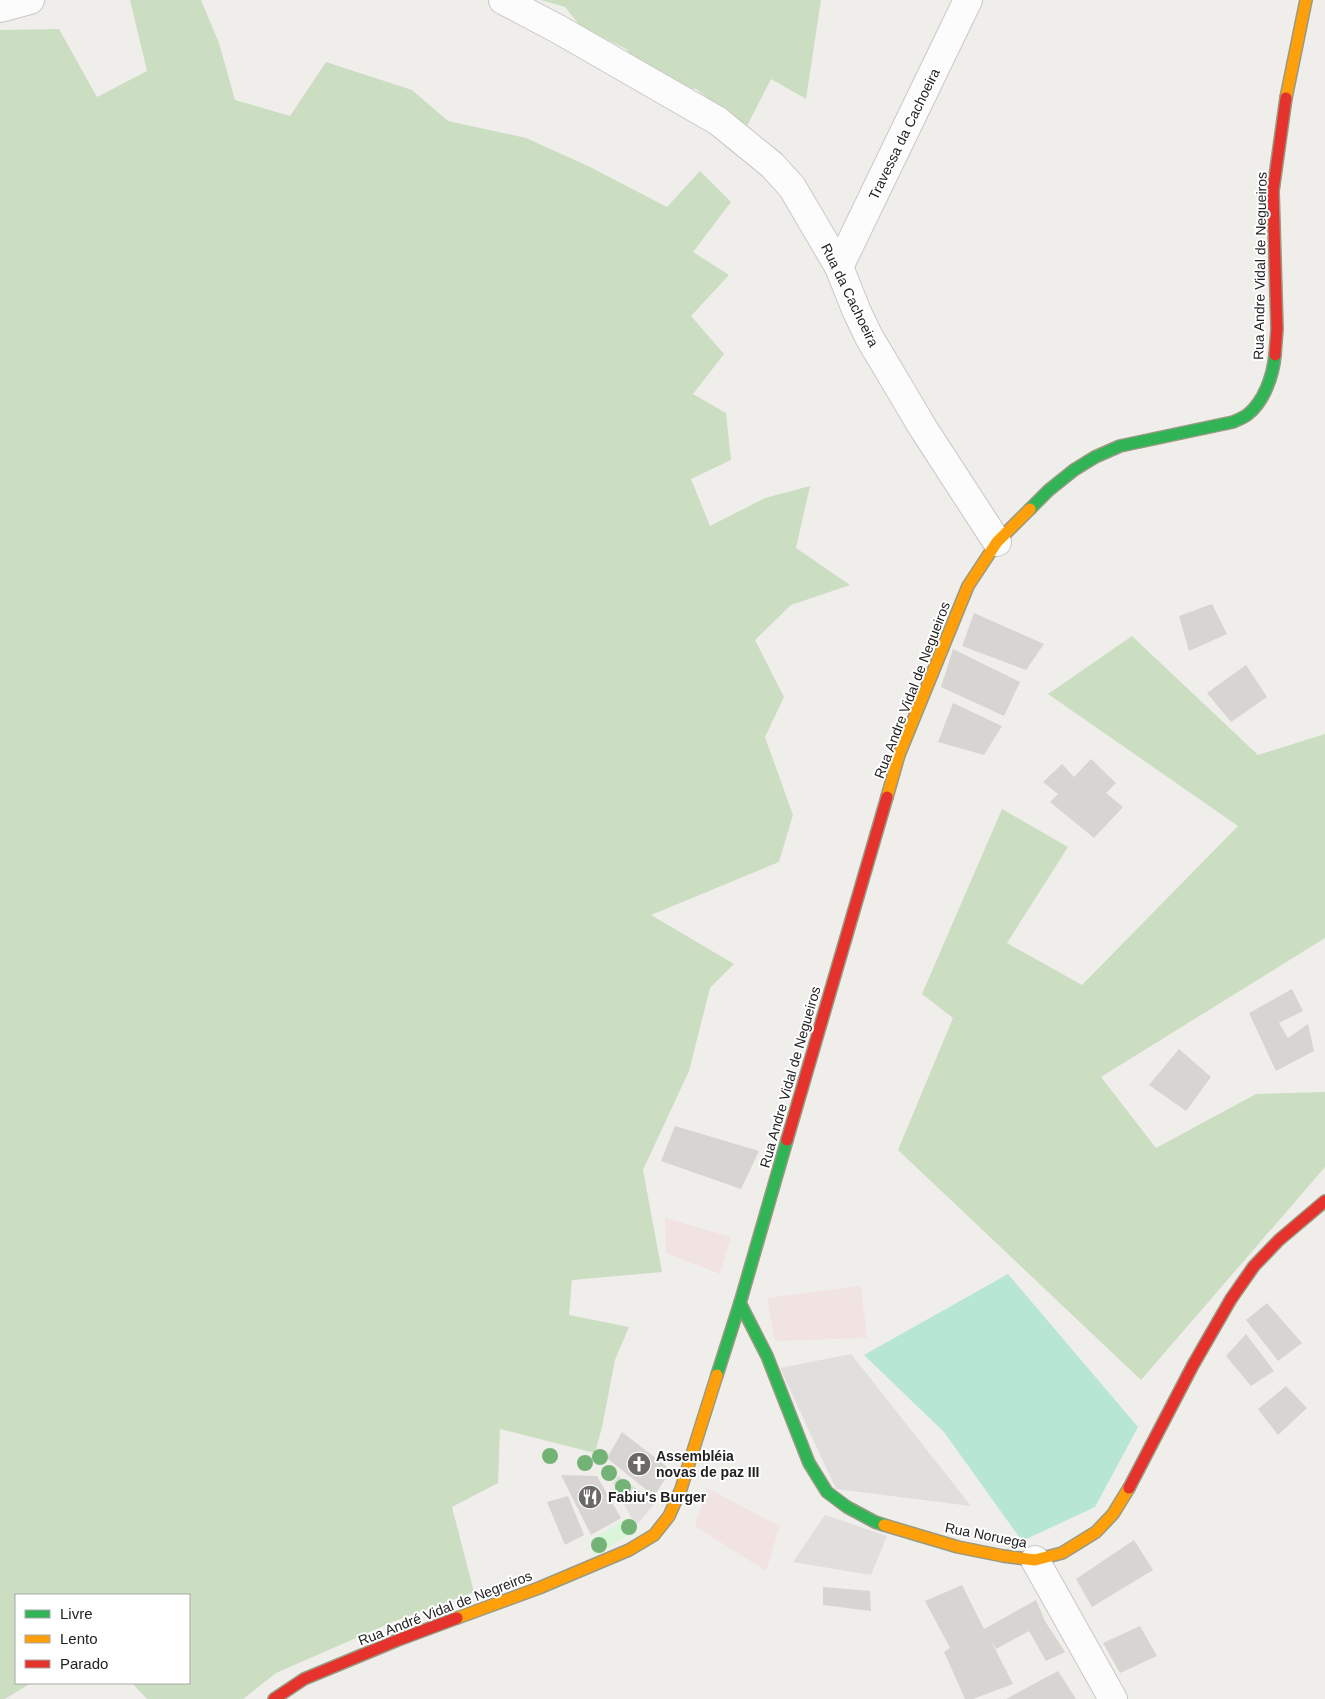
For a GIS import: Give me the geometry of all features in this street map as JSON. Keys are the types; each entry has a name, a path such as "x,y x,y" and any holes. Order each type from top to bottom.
{"street":[{"path":"0,8 30,0"},
{"name":"Rua da Cachoeira","path":"503,0 718,121 772,165 792,187 839,267 856,312 869,337 923,428 997,542"},
{"name":"Travessa da Cachoeira","path":"839,267 968,0"},
{"name":"Rua Andre Vidal de Negueiros","path":"629,1550 654,1535 669,1516 681,1488 740,1303 899,755 968,586 997,542 1049,490 1074,470 1095,457 1120,446 1233,422 1248,414 1268,385 1274,367 1277,329 1273,191 1289,79 1306,0"},
{"name":"Rua Noruega","path":"740,1303 767,1356 808,1463 828,1492 847,1508 875,1522 958,1548 1035,1560 1062,1553 1096,1532 1113,1514 1132,1483 1194,1365 1231,1300 1254,1266 1279,1240 1325,1201"},
{"name":"Rua André Vidal de Negreiros","path":"274,1699 304,1679 346,1661 539,1588 629,1550"},
{"path":"1035,1560 1113,1699"}],"shaded area":[{"path":"665,1218 731,1237 720,1274 666,1253"},
{"path":"861,1286 867,1338 775,1341 767,1298"},
{"path":"851,1354 971,1506 836,1489 780,1368"},
{"path":"618,1476 656,1502 636,1526 613,1484"},
{"path":"707,1488 780,1526 766,1571 695,1526"},
{"path":"825,1515 887,1536 871,1575 793,1562"}],"green space":[{"path":"130,0 201,0 219,43 235,100 290,116 326,62 412,90 448,121 526,138 588,166 667,207 700,171 731,202 693,252 729,275 691,316 724,354 693,394 726,413 731,460 691,479 710,526 765,498 810,486 796,548 850,585 791,605 755,640 784,697 765,737 793,815 779,862 651,915 734,964 710,988 689,1071 643,1170 662,1272 572,1280 569,1315 629,1327 615,1360 595,1453 500,1429 498,1483 452,1507 474,1592 395,1621 276,1673 243,1699 147,1699 133,1684 190,1684 190,1594 15,1594 15,1684 29,1684 5,1699 0,1699 0,30 59,29 97,97 147,71"},
{"path":"541,0 821,0 806,99 771,79 746,128 696,89 657,86 626,49 581,27 565,7"},
{"path":"1132,636 1258,755 1325,734 1325,938 1101,1077 1156,1148 1256,1094 1325,1092 1325,1167 1141,1380 898,1150 953,1018 922,994 1002,809 1068,847 1007,943 1082,985 1238,826 1048,694"},
{"path":"1008,1274 1138,1427 1095,1507 1022,1541 944,1432 864,1355"},
{"path":"627,1518 636,1531 593,1556 591,1540"}],"building":[{"path":"1212,604 1227,634 1189,651 1179,616"},
{"path":"974,613 1044,644 1026,670 962,646"},
{"path":"953,649 1020,682 1004,716 941,687"},
{"path":"1246,665 1267,697 1231,722 1207,693"},
{"path":"953,703 1002,726 984,755 938,742"},
{"path":"1091,759 1116,783 1106,793 1123,807 1094,838 1050,802 1058,794 1043,782 1062,764 1074,777"},
{"path":"1292,989 1303,1011 1279,1023 1288,1038 1308,1024 1314,1051 1276,1071 1249,1013"},
{"path":"1179,1049 1211,1077 1186,1111 1149,1085"},
{"path":"675,1126 759,1151 741,1189 661,1161"},
{"path":"1267,1303 1302,1343 1278,1361 1246,1320"},
{"path":"1246,1334 1274,1371 1251,1386 1226,1356"},
{"path":"1286,1386 1307,1408 1278,1435 1258,1409"},
{"name":"Assembléia novas de paz III","path":"622,1432 671,1470 654,1496 607,1458"},
{"name":"Fabiu's Burger","path":"561,1475 597,1476 621,1518 591,1535"},
{"path":"568,1496 584,1535 565,1545 547,1502"},
{"path":"1134,1540 1153,1570 1092,1607 1076,1579"},
{"path":"962,1585 984,1629 1036,1600 1045,1621 1065,1652 1046,1661 1029,1631 996,1649 989,1637 1013,1684 973,1699 965,1699 944,1652 950,1648 925,1601"},
{"path":"823,1587 870,1591 871,1611 823,1605"},
{"path":"1140,1626 1157,1656 1120,1673 1103,1643"},
{"path":"1058,1671 1076,1699 1006,1699"}],"traffic: fast":[{"path":"1030,509 1049,490 1074,470 1095,457 1120,446 1233,422 1245,416 1253,410 1267,388 1275,355"},
{"path":"717,1375 787,1140"},
{"path":"740,1303 767,1356 809,1463 827,1492 847,1507 884,1525"}],"traffic: slow":[{"path":"1286,98 1306,0"},
{"path":"887,797 899,755 968,586 997,542 1030,509"},
{"path":"457,1618 539,1588 629,1550 654,1535 669,1516 681,1489 717,1375"},
{"path":"884,1525 958,1547 1035,1560 1062,1553 1096,1532 1113,1514 1129,1488"}],"traffic: jam":[{"path":"1275,355 1277,329 1273,191 1286,98"},
{"path":"787,1140 887,797"},
{"path":"1129,1488 1193,1365 1231,1299 1254,1266 1279,1240 1325,1201"},
{"path":"274,1699 304,1679 457,1618"}],"place":[{"name":"Assembléia novas de paz III","path":"639,1464"},
{"name":"Fabiu's Burger","path":"590,1497"}]}
